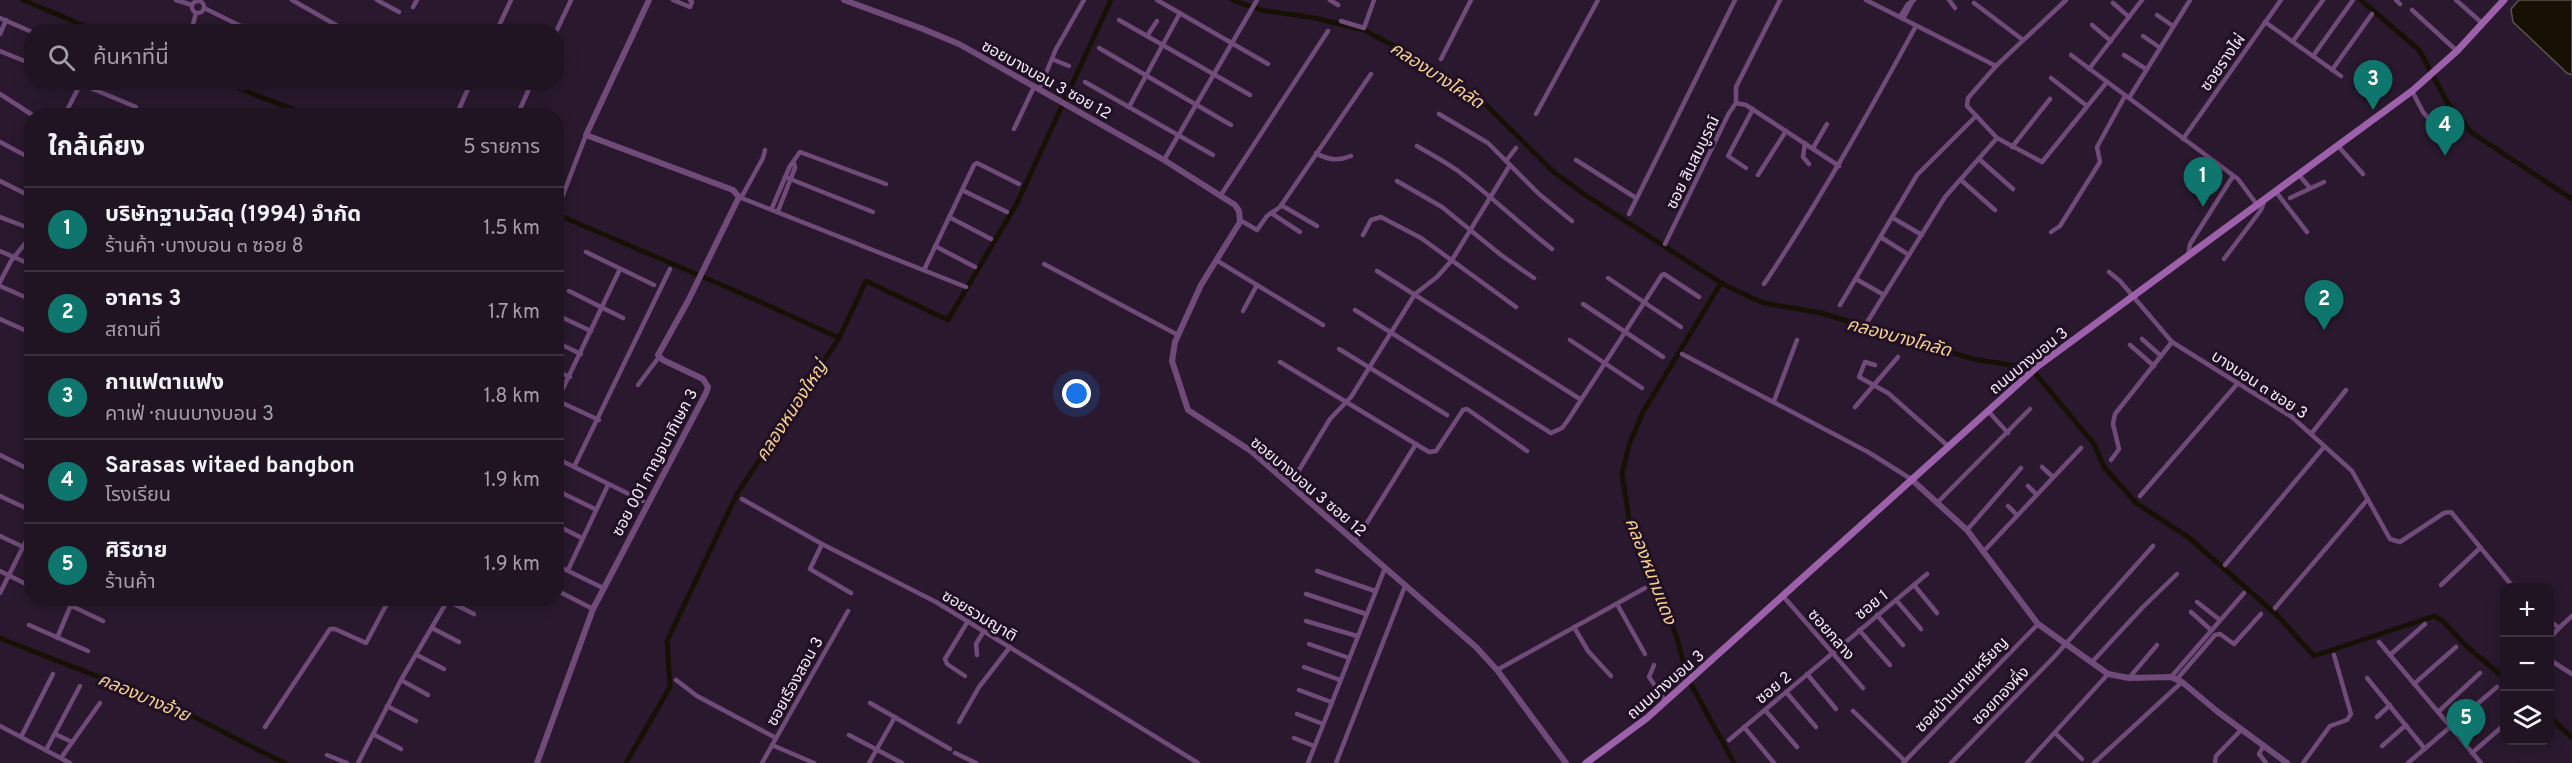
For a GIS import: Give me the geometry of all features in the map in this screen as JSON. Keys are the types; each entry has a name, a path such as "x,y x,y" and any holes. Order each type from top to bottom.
{"main road":[{"name":"ถนนบางบอน 3","path":"1586,763 1623,738 1666,702 2038,366 2412,91 2457,51 2504,0"}],"street":[{"path":"176,0 192,5 196,13 193,24"},
{"path":"292,0 333,24"},
{"path":"377,0 399,12"},
{"path":"413,7 417,0"},
{"path":"500,24 511,0"},
{"path":"560,24 571,0"},
{"path":"564,193 585,135 649,0"},
{"path":"673,0 690,7 692,2 690,0"},
{"name":"ซอยบางบอน 3 ซอย 12","path":"844,0 945,37 1164,160 1221,195 1239,211 1240,220 1201,285 1178,335 1172,361 1188,410 1251,451 1476,646 1497,670 1566,763"},
{"path":"1014,129 1084,0"},
{"path":"1157,0 1268,64"},
{"path":"1330,0 1338,5"},
{"path":"1341,21 1364,28 1374,0"},
{"path":"1441,59 1471,0"},
{"path":"1536,114 1598,0"},
{"path":"1629,214 1735,0"},
{"path":"1736,103 1736,87 1780,0"},
{"path":"1866,0 1996,66"},
{"path":"1949,0 1955,8"},
{"path":"2065,0 1996,66 1966,101 1967,106 1997,138 2044,162 2107,82"},
{"path":"2089,69 2142,0"},
{"path":"2050,232 2060,226 2100,162 2097,147 2188,2 2180,0"},
{"name":"ซอยรางไผ่","path":"2183,139 2281,0"},
{"path":"2293,42 2324,0"},
{"path":"2313,56 2353,0"},
{"path":"2456,0 2482,24"},
{"path":"192,5 196,1 201,1 204,8 237,24"},
{"path":"1164,160 1257,1"},
{"path":"1901,18 1913,1"},
{"path":"1974,3 2023,40"},
{"path":"2113,3 2129,17"},
{"path":"196,13 204,8"},
{"path":"2412,10 2457,51"},
{"path":"1129,107 1180,13"},
{"path":"2332,70 2372,14"},
{"path":"2157,15 2173,26"},
{"path":"0,18 24,28"},
{"path":"0,34 6,20"},
{"path":"1119,20 1251,95"},
{"path":"1148,36 1156,21"},
{"path":"2265,22 2341,76"},
{"path":"2092,25 2111,40"},
{"path":"1764,284 1839,166 1916,26"},
{"path":"1221,195 1328,31"},
{"path":"2143,36 2159,47"},
{"path":"1099,48 1231,125"},
{"path":"0,51 24,61"},
{"path":"2071,55 2233,176 2261,204 2261,210 2224,259"},
{"path":"2124,55 2146,69"},
{"path":"1052,59 1069,66"},
{"path":"1240,220 1257,230 1281,205 1371,75"},
{"path":"2051,78 2087,106"},
{"path":"1085,82 1213,155"},
{"path":"68,108 76,90"},
{"path":"96,90 136,107"},
{"path":"460,108 467,90"},
{"path":"521,108 528,90"},
{"path":"2412,91 2423,112 2441,133"},
{"path":"0,94 24,110"},
{"path":"2012,147 2050,99"},
{"name":"ซอย สินสมบูรณ์","path":"1665,244 1736,103 1753,109 1839,166"},
{"path":"1746,168 1728,156 1753,109"},
{"path":"1439,114 1488,143 1539,194 1572,221"},
{"path":"1840,305 1882,238 1917,175 1976,116"},
{"path":"1813,148 1827,124"},
{"path":"1758,175 1786,131"},
{"path":"585,135 733,190 740,197 966,287"},
{"path":"1866,324 1945,198 1997,138"},
{"path":"0,142 24,155"},
{"path":"1805,144 1803,157 1809,164"},
{"path":"1418,146 1459,171 1520,225 1552,249"},
{"path":"2338,146 2363,174"},
{"path":"1506,161 1516,148"},
{"path":"638,385 659,357 659,352 740,197 763,158 765,150"},
{"path":"775,210 797,155 804,152 886,184"},
{"path":"1316,153 1326,159 1344,159 1351,156"},
{"path":"1979,159 2013,189"},
{"path":"1576,160 1636,198"},
{"path":"924,270 974,165 977,163 1019,184"},
{"path":"1290,485 1330,419 1347,401 1415,294 1452,260 1510,165"},
{"path":"2299,175 2310,188"},
{"path":"2188,256 2190,244 2233,176"},
{"path":"788,178 873,212"},
{"path":"1961,180 1995,210"},
{"path":"0,181 24,193"},
{"path":"1397,181 1442,207 1471,228 1501,255 1534,278"},
{"path":"2290,198 2324,182"},
{"path":"962,190 1007,212"},
{"path":"2276,192 2307,232"},
{"path":"1281,205 1317,226"},
{"path":"1271,213 1300,232"},
{"path":"0,217 24,225"},
{"path":"949,217 991,239"},
{"path":"1363,235 1371,220 1381,217 1421,238 1516,307"},
{"path":"1893,218 1922,235"},
{"path":"1882,238 1909,255"},
{"path":"24,245 14,257 0,284 24,296"},
{"path":"935,246 975,267"},
{"path":"0,251 24,261"},
{"path":"586,252 654,285"},
{"path":"1216,260 1323,325"},
{"path":"1044,264 1178,335"},
{"path":"574,467 670,269"},
{"path":"564,388 620,270"},
{"path":"1377,271 1580,399"},
{"name":"บางบอน ๓ ซอย 3","path":"2109,272 2172,342 2292,417 2355,474 2390,539 2400,542 2449,511 2510,583"},
{"path":"1355,310 1546,433 1562,429 1664,274 1699,297"},
{"path":"1608,278 1681,327"},
{"path":"1856,279 1884,296"},
{"path":"1243,310 1257,285"},
{"path":"569,291 623,318"},
{"path":"1583,304 1663,357"},
{"path":"564,318 591,331"},
{"path":"0,319 24,330"},
{"path":"2142,339 2161,356"},
{"path":"1570,340 1642,388"},
{"path":"1774,401 1797,340"},
{"path":"2111,460 2120,449 2113,424 2115,414 2172,342"},
{"path":"2130,345 2154,366"},
{"path":"564,346 581,354"},
{"path":"1339,349 1447,415"},
{"path":"1682,354 1868,452 1911,479 1967,530 2038,624 2108,674 2129,678 2177,680 2287,763"},
{"name":"ซอย 001 กาญจนาภิเษก 3","path":"537,763 593,609 708,387 703,379 659,357"},
{"path":"1855,406 1876,385 1898,357"},
{"path":"1875,365 1865,361 1859,376 1888,393 1948,446"},
{"path":"1280,362 1429,452 1436,451 1463,410 1467,409 1527,452"},
{"path":"564,374 570,377"},
{"path":"2140,496 2238,383"},
{"path":"2311,434 2346,390"},
{"path":"564,404 598,420"},
{"path":"1937,503 2030,409"},
{"path":"1988,411 2008,433"},
{"path":"1355,542 1416,444"},
{"path":"2225,565 2324,447"},
{"path":"1983,552 2016,514 2081,448"},
{"path":"0,455 24,467"},
{"path":"564,463 643,501"},
{"path":"2042,467 2053,477"},
{"path":"1967,530 2021,468"},
{"path":"568,570 608,485"},
{"path":"2028,486 2036,494"},
{"path":"564,494 595,509"},
{"path":"0,496 24,508"},
{"name":"ซอยรวมญาติ","path":"742,499 822,544 936,602 1198,763"},
{"path":"2275,608 2368,499"},
{"path":"2008,506 2016,514"},
{"path":"564,529 582,538"},
{"path":"0,536 23,547 0,593"},
{"path":"822,544 810,569 851,593"},
{"name":"ซอยทองผึ่ง","path":"1951,763 2153,546"},
{"path":"2442,585 2480,548"},
{"path":"564,568 603,588"},
{"path":"1308,763 1384,568"},
{"path":"0,571 24,583"},
{"path":"1317,571 1375,591"},
{"name":"ซอย 1","path":"1832,653 1926,574"},
{"path":"2092,662 2177,574"},
{"path":"1914,585 1936,613"},
{"path":"1336,763 1405,586"},
{"path":"1497,670 1645,588"},
{"path":"2177,680 2211,630 2244,593"},
{"path":"564,594 593,609"},
{"path":"1306,594 1366,614"},
{"name":"ซอยกลาง","path":"1783,596 1863,688"},
{"path":"1896,600 1921,629"},
{"path":"2196,602 2220,620"},
{"path":"1617,604 1645,654"},
{"path":"57,638 70,606 103,621"},
{"path":"265,727 328,630 335,629 366,644 386,606"},
{"path":"358,763 401,680 445,606"},
{"path":"460,606 474,614"},
{"name":"ซอยเรืองสอน 3","path":"762,763 848,611"},
{"path":"2191,612 2211,630"},
{"path":"2094,763 2177,680 2215,635 2220,634 2234,644 2261,614"},
{"path":"1877,615 1903,645"},
{"path":"2551,637 2572,616"},
{"path":"965,676 947,664 945,659 968,621"},
{"path":"1306,621 1357,636"},
{"name":"ซอยบ้านนายเหรียญ","path":"1904,762 2038,624"},
{"path":"2390,655 2425,624"},
{"path":"2554,624 2559,628"},
{"path":"29,625 88,651"},
{"path":"1574,627 1588,651 1611,676"},
{"path":"432,628 459,642"},
{"path":"1859,630 1890,665"},
{"path":"977,655 976,644 984,631"},
{"path":"2379,642 2481,763"},
{"path":"1309,644 1349,658"},
{"path":"2129,678 2157,645"},
{"path":"959,722 979,687 1010,647"},
{"path":"2414,684 2456,647"},
{"name":"ซอย 2","path":"1729,740 1832,653"},
{"path":"417,655 444,669"},
{"path":"2303,763 2331,726 2347,720 2350,714 2334,655"},
{"path":"2554,663 2572,674"},
{"path":"1654,665 1649,677 1666,702"},
{"path":"1304,667 1340,680"},
{"path":"2438,712 2480,673"},
{"path":"21,737 53,674"},
{"path":"1807,674 1836,709"},
{"path":"2027,763 2108,674"},
{"path":"2367,678 2425,749"},
{"path":"401,680 428,695"},
{"path":"676,680 697,696 776,738"},
{"path":"46,750 80,686"},
{"path":"2408,763 2497,687"},
{"path":"1299,690 1331,702"},
{"path":"1786,692 1816,727"},
{"path":"61,758 100,703"},
{"path":"870,703 950,749"},
{"path":"2377,717 2390,705"},
{"path":"387,706 416,721"},
{"path":"1765,710 1797,747"},
{"path":"1852,711 1904,762"},
{"path":"1297,714 1323,724"},
{"path":"869,763 895,717"},
{"path":"2382,746 2406,725"},
{"path":"0,726 70,763"},
{"path":"1744,727 1774,763"},
{"path":"2472,753 2500,729"},
{"path":"2215,763 2216,756 2241,730"},
{"path":"2055,733 2082,759"},
{"path":"55,734 72,742"},
{"path":"373,734 400,749"},
{"path":"849,735 902,763"},
{"path":"1294,738 1314,746"},
{"path":"772,745 814,763"},
{"path":"2264,745 2259,754 2266,763"},
{"path":"955,753 976,763"},
{"path":"327,755 347,763"}],"shaded area":[{"path":"2519,0 2572,0 2572,75 2567,73 2513,22 2511,9"}],"waterway":[{"name":"คลองหนองใหญ่","path":"23,0 80,24"},
{"path":"839,338 866,281 948,320 1017,203 1111,0"},
{"name":"คลองบางโคลัด","path":"1232,0 1261,10 1315,18 1364,30 1420,60 1482,101 1555,173 1584,194 1721,283 1750,297 1764,303 1821,313 1973,359 2023,367 2035,373 2094,444 2104,467 2136,503 2188,537 2278,616 2314,656 2434,616 2444,622 2463,643 2500,675"},
{"path":"2361,0 2419,50 2447,102 2472,133 2572,199"},
{"name":"คลองหนองใหญ่","path":"243,90 290,108"},
{"name":"คลองหนองใหญ่","path":"564,217 839,338 737,494 667,641 670,687 626,763"},
{"name":"คลองหนามแดง","path":"1721,283 1643,412 1629,445 1622,474 1629,519 1644,563 1661,595 1677,638 1687,677 1734,763"},
{"name":"คลองบางอ้าย","path":"0,638 154,698 285,763"},
{"name":"คลองบางโคลัด","path":"2554,721 2572,738"}],"place":[{"name":"กาแฟตาแฟง","path":"2373,110"},
{"name":"Sarasas witaed bangbon","path":"2445,156"},
{"name":"บริษัทฐานวัสดุ (1994) จำกัด","path":"2203,207"},
{"name":"อาคาร 3","path":"2324,330"},
{"name":"ศิริชาย","path":"2466,749"}]}
